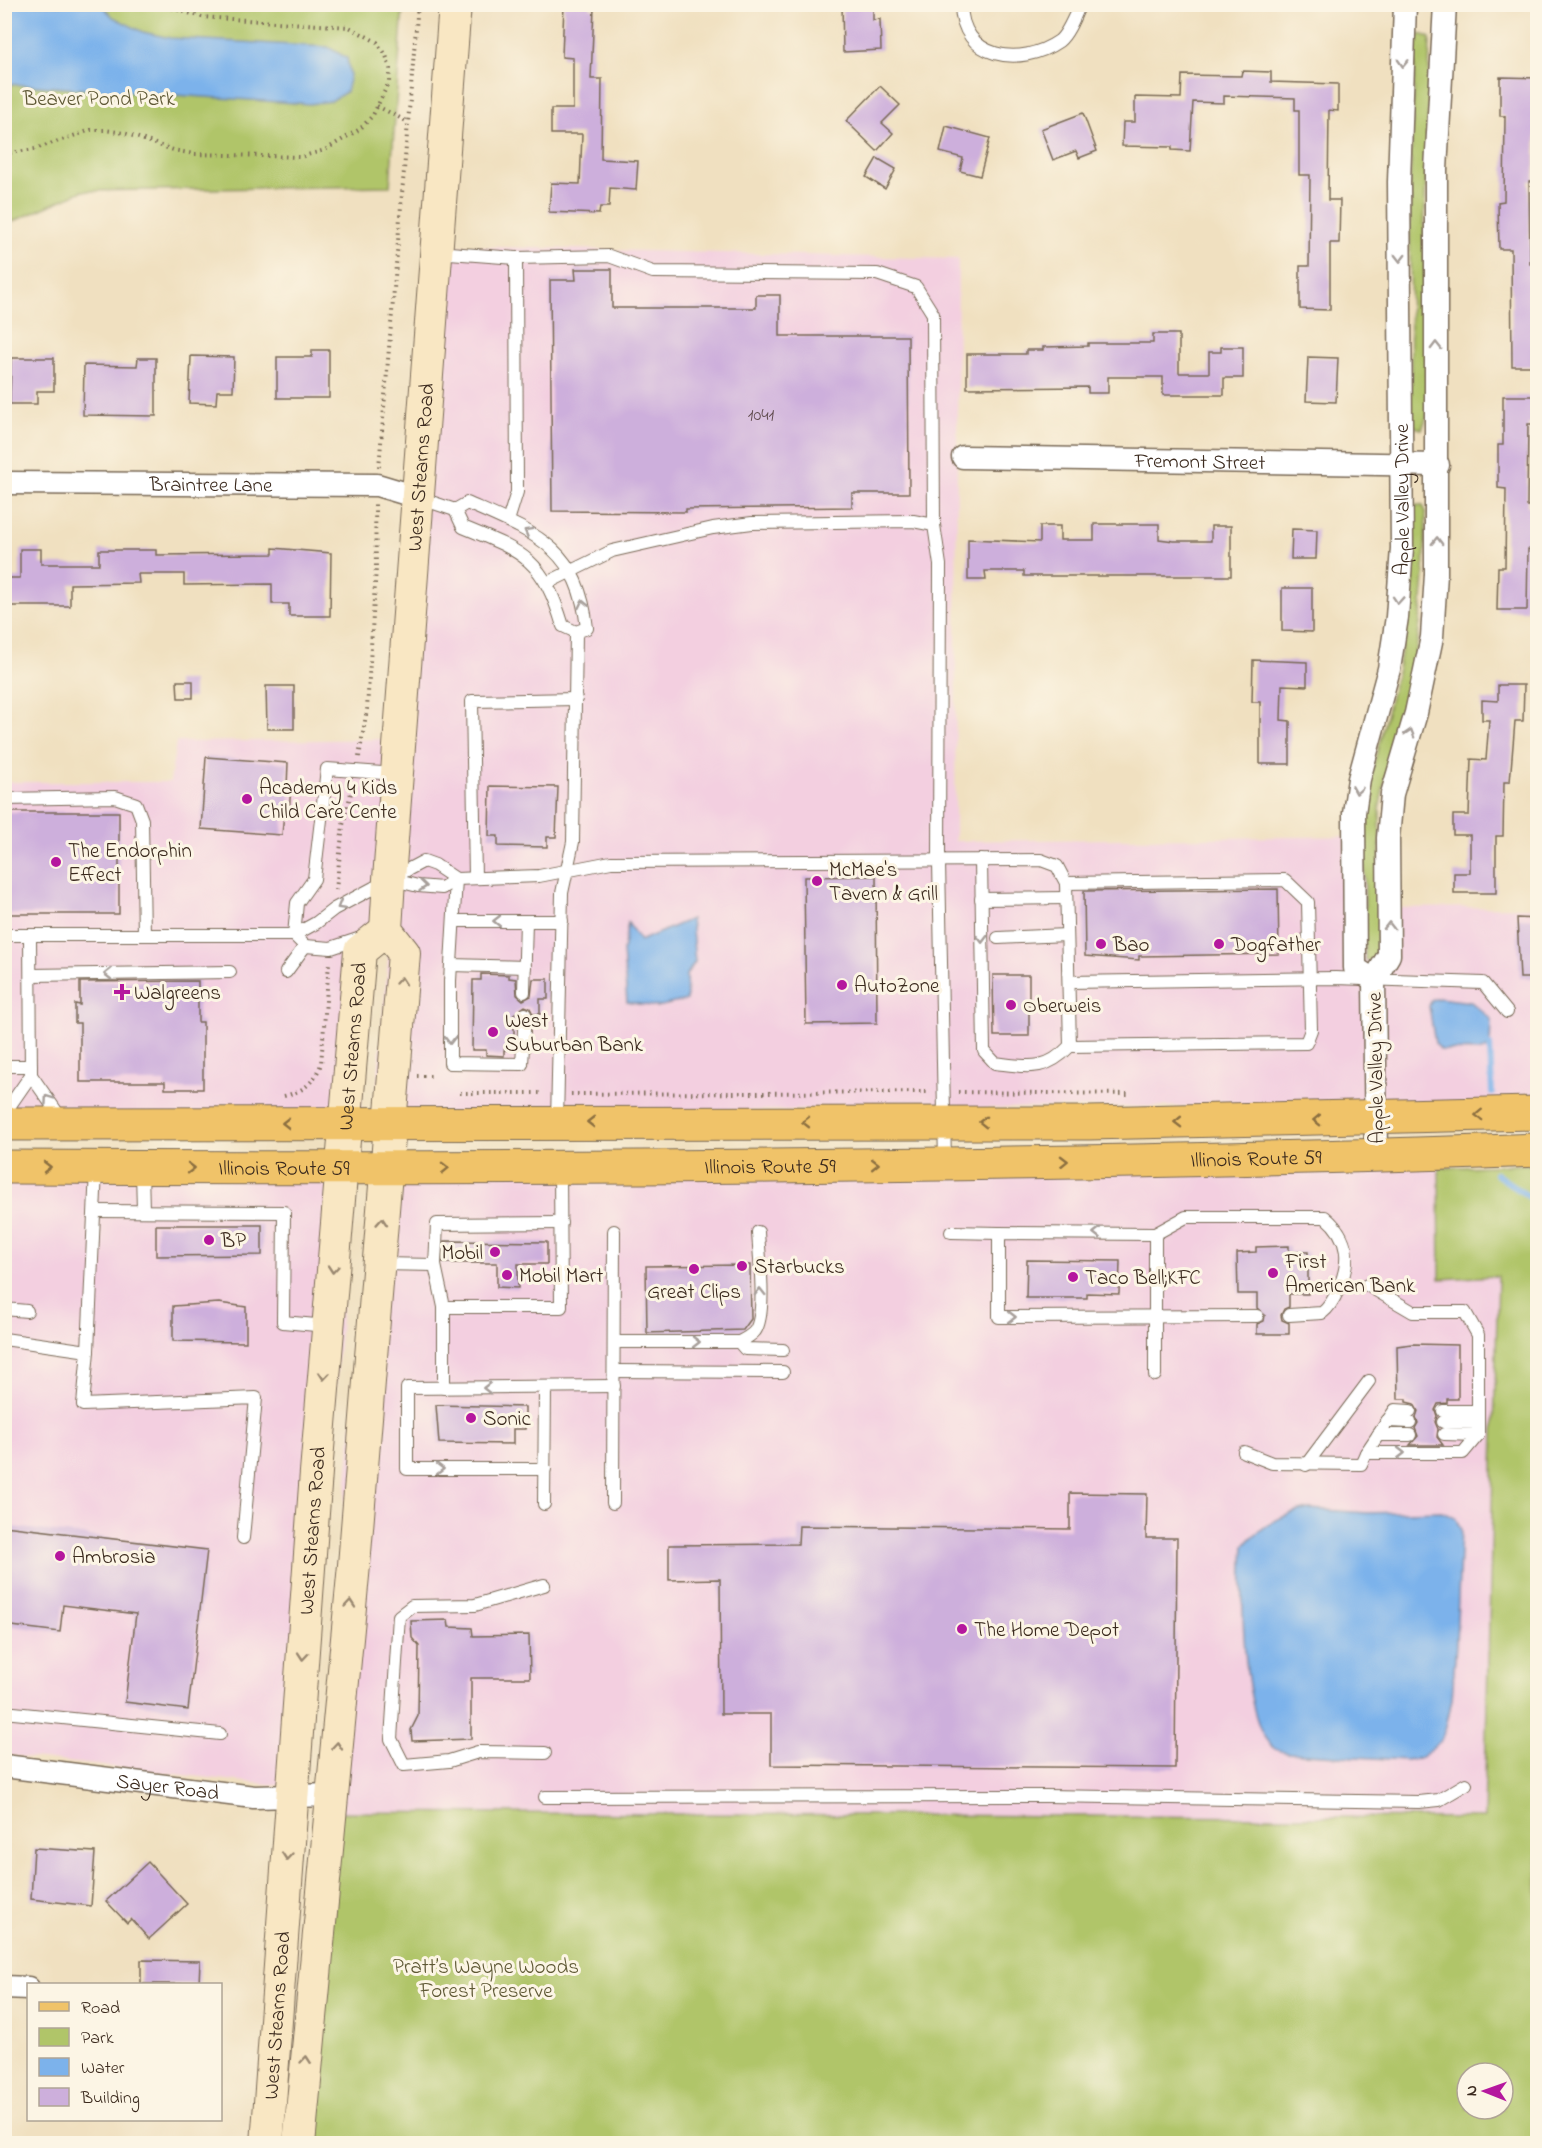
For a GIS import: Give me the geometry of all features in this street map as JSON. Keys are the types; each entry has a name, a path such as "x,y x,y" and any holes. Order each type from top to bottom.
{"main road":[{"name":"West Stearns Road","path":"299,2144 333,1796 404,953 386,930 455,4"},
{"name":"West Stearns Road","path":"267,2144 328,1326 360,951 386,930"},
{"name":"Illinois Route 59","path":"4,1124 64,1122 1089,1123 1538,1113"},
{"name":"Illinois Route 59","path":"4,1167 560,1168 1376,1156 1538,1150"}],"street":[{"name":"Apple Valley Drive","path":"1374,980 1355,968 1354,813 1359,779 1389,669 1397,617 1402,548 1399,182 1405,4"},
{"name":"Apple Valley Drive","path":"1376,1156 1374,980 1389,955 1388,838 1392,794 1416,713 1432,637 1438,465 1436,170 1445,4"},
{"name":"Fremont Street","path":"963,457 1438,465"},
{"name":"Braintree Lane","path":"4,483 377,485 417,497"},
{"name":"Sayer Road","path":"4,1766 254,1797 333,1796"},
{"path":"4,1987 27,1988"}],"lane":[{"path":"961,4 961,19 977,45 1001,57 1030,54 1060,40 1080,4"},
{"path":"436,252 516,258 609,256 653,272 876,274 916,287 933,314 934,525 940,565 939,862 945,1163"},
{"path":"508,521 517,492 516,258"},
{"path":"417,497 455,510 463,527 514,548 540,571 563,626 576,632 587,628 579,586 571,570 560,556 541,539 467,503 455,510"},
{"path":"547,584 612,551 734,524 913,521 934,525"},
{"path":"557,1122 562,893 573,842 576,632"},
{"path":"475,878 472,701 576,699"},
{"path":"294,935 297,903 314,879 327,769 396,774"},
{"path":"4,799 115,797 136,804 142,820 144,935"},
{"path":"981,860 984,1051 995,1063 1043,1066 1055,1061 1070,1046 1306,1043 1311,1030 1308,902 1285,880 1066,883"},
{"path":"389,879 418,886 442,888 456,879 539,876 611,862 1041,860 1057,866 1066,883 1070,1046"},
{"path":"4,935 294,935 316,923 334,909 424,861 435,865 456,879"},
{"path":"456,879 450,981 450,1063 522,1064 525,1014"},
{"path":"981,899 1066,898"},
{"path":"454,921 562,921"},
{"path":"524,992 526,921"},
{"path":"294,935 305,946 331,948 386,930"},
{"path":"4,1114 31,1070 30,935"},
{"path":"998,938 1067,935"},
{"path":"286,972 305,946"},
{"path":"451,965 525,968"},
{"path":"31,975 230,972"},
{"path":"1069,982 1310,978 1483,983 1507,1012"},
{"path":"4,1066 31,1070 64,1122"},
{"path":"96,1167 88,1351 82,1405 256,1398 243,1538"},
{"path":"142,1167 143,1211"},
{"path":"444,1307 561,1307 560,1168"},
{"path":"95,1211 284,1212 283,1322 328,1326"},
{"path":"951,1232 1155,1234 1186,1217 1325,1217 1340,1233 1347,1249 1344,1278 1332,1302 1322,1313 1289,1316"},
{"path":"444,1388 444,1307 435,1265 437,1224 561,1223"},
{"path":"613,1503 614,1231"},
{"path":"614,1342 740,1342 755,1330 760,1312 758,1232"},
{"path":"999,1233 999,1317 1257,1316"},
{"path":"1155,1234 1155,1375"},
{"path":"379,1264 435,1265"},
{"path":"1366,1453 1462,1453 1478,1423 1478,1335 1465,1312 1413,1312 1367,1286"},
{"path":"4,1309 27,1311"},
{"path":"4,1339 88,1351"},
{"path":"740,1342 745,1349 783,1350"},
{"path":"614,1371 783,1371"},
{"path":"1306,1465 1369,1380"},
{"path":"545,1469 406,1469 407,1388 614,1386"},
{"path":"544,1504 545,1388"},
{"path":"1244,1452 1272,1463 1361,1464 1387,1421 1410,1416"},
{"path":"1478,1423 1443,1422 1478,1423"},
{"path":"1378,1434 1410,1435"},
{"path":"544,1585 475,1605 412,1606 399,1616 391,1739 404,1765 449,1761 478,1752 545,1753"},
{"path":"4,1712 220,1734"},
{"path":"545,1797 1046,1796 1419,1802 1439,1800 1456,1793 1466,1784"}],"path":[{"path":"4,154 35,149 91,130 105,130 124,132 173,150 194,154 300,157 325,150 360,129 377,106 389,82 390,69 386,55 377,42 349,27 202,17 158,4"},
{"path":"334,909 343,825 367,709 376,568 374,508 417,4"},
{"path":"377,106 408,122"},
{"path":"279,1098 300,1092 315,1079 321,1064 331,948"},
{"path":"460,1093 536,1093"},
{"path":"579,1094 901,1093"}],"shaded area":[{"path":"449,246 958,259 955,841 1369,836 1372,908 1537,907 1537,1103 375,1114"},
{"path":"391,739 360,1116 5,1115 5,782 170,782 176,742"},
{"path":"5,1166 354,1166 301,1788 5,1755"},
{"path":"1439,1168 1498,1276 1484,1818 317,1812 375,1170"}],"green space":[{"name":"Beaver Pond Park","path":"380,4 403,7 390,186 82,191 5,225 5,5"},
{"path":"1421,34 1430,38 1424,235 1427,416 1422,429 1411,426 1410,183 1416,40"},
{"path":"1417,505 1423,506 1426,512 1421,610 1413,668 1380,806 1379,961 1375,965 1365,960 1364,826 1367,791 1399,665 1409,601 1413,508"},
{"name":"Pratt’s Wayne Woods Forest Preserve","path":"1537,1164 1537,2143 314,2144 317,1812 1484,1818 1498,1276 1440,1279 1439,1168"}],"water":[{"path":"5,4 102,5 113,17 143,32 170,38 328,47 347,58 350,75 346,92 331,101 310,104 5,84"},
{"path":"691,919 695,962 686,975 687,1000 657,1007 627,1002 623,951 628,923 640,941"},
{"path":"1439,998 1471,1002 1491,1019 1490,1046 1482,1051 1441,1050 1435,1043 1429,1006 1432,1000"},
{"path":"1309,1509 1367,1513 1442,1511 1455,1517 1461,1530 1452,1699 1441,1740 1420,1758 1406,1760 1288,1753 1275,1749 1263,1735 1255,1713 1245,1654 1244,1546 1258,1532 1273,1522"}],"building":[{"path":"564,4 590,4 590,8 594,8 591,79 602,79 601,159 638,161 636,190 610,188 609,207 600,207 599,214 549,212 551,183 580,184 582,134 551,134 551,109 573,109 573,58 562,57"},
{"path":"873,4 873,20 880,19 881,50 843,52 842,5"},
{"path":"1242,71 1271,72 1271,82 1338,84 1338,111 1329,110 1328,200 1340,200 1339,243 1330,243 1330,310 1300,309 1300,266 1309,266 1310,175 1299,175 1299,110 1295,110 1295,98 1224,96 1224,103 1193,102 1190,151 1172,150 1172,147 1122,146 1123,122 1135,122 1135,97 1181,98 1182,75 1241,76"},
{"path":"1500,77 1538,78 1534,181 1529,181 1530,264 1538,264 1538,366 1512,366 1511,249 1499,249 1498,202 1504,201 1505,116 1500,116"},
{"path":"880,86 900,105 882,123 893,133 877,151 846,121"},
{"path":"1083,113 1097,151 1079,158 1076,151 1053,160 1041,129"},
{"path":"946,126 990,138 980,176 960,171 963,158 940,152"},
{"path":"877,158 896,169 885,189 866,177"},
{"path":"575,269 612,269 612,308 756,308 756,295 780,295 780,336 908,336 909,493 852,493 852,507 686,509 686,512 552,511 550,280 576,280"},
{"path":"1153,334 1179,334 1179,373 1209,373 1209,352 1221,352 1221,347 1243,347 1243,378 1224,378 1224,395 1163,395 1163,377 1108,377 1108,393 1088,393 1088,387 967,388 967,354 1026,354 1026,350 1043,350 1043,347 1088,346 1088,343 1153,343"},
{"path":"312,350 329,350 329,398 277,398 277,357 312,357"},
{"path":"191,356 234,357 233,391 217,391 216,404 189,403"},
{"path":"1308,357 1338,358 1336,402 1306,401"},
{"path":"11,358 54,358 54,391 37,391 37,404 10,404"},
{"path":"138,358 156,358 156,416 83,415 84,365 137,366"},
{"path":"1503,396 1538,396 1538,424 1528,424 1527,506 1535,506 1535,550 1528,549 1527,610 1497,610 1498,567 1505,567 1506,489 1498,488 1498,445 1503,445"},
{"path":"1094,524 1159,524 1159,539 1174,541 1211,541 1211,526 1231,526 1231,576 1024,576 1024,571 985,571 986,580 968,580 968,539 1040,542 1040,526 1060,526 1060,540 1094,540"},
{"path":"1292,529 1317,530 1316,559 1291,559"},
{"path":"273,548 331,553 330,616 289,616 289,604 272,604 272,584 184,585 184,574 138,574 139,583 70,584 70,606 4,606 4,578 20,578 20,549 41,549 41,564 99,564 99,550 156,550 156,555 273,554"},
{"path":"1282,588 1312,588 1312,632 1282,631"},
{"path":"1253,660 1307,662 1307,686 1282,685 1281,720 1290,721 1290,764 1260,764 1260,702 1252,702"},
{"path":"177,681 193,681 193,698 178,698"},
{"path":"1498,685 1524,685 1523,721 1515,721 1510,782 1504,782 1503,836 1496,836 1496,893 1454,893 1454,873 1470,873 1470,835 1453,835 1453,815 1469,815 1471,759 1486,760 1489,720 1482,720 1482,700 1498,701"},
{"path":"266,686 294,686 294,729 267,729"},
{"name":"Academy 4 Kids Child Care Cente","path":"206,757 288,763 287,787 291,787 289,812 284,812 282,835 201,829"},
{"path":"490,786 558,787 556,837 547,837 547,847 498,846 498,836 489,836"},
{"path":"4,812 119,812 119,914 4,914"},
{"path":"876,876 877,1023 806,1024 804,877"},
{"path":"1278,889 1279,954 1139,956 1139,960 1085,956 1084,891"},
{"path":"1517,918 1538,919 1538,978 1520,978"},
{"name":"West Suburban Bank","path":"481,974 509,975 509,978 516,979 517,995 523,1000 531,996 533,979 548,979 548,999 540,999 540,1014 533,1014 530,1008 525,1006 514,1014 514,1050 504,1050 504,1056 486,1055 486,1050 472,1050 473,980 481,980"},
{"name":"Oberweis","path":"993,975 1029,975 1029,1036 994,1036"},
{"name":"Walgreens","path":"198,981 198,1022 203,1022 203,1089 165,1089 165,1082 80,1082 80,1023 75,1023 75,1004 80,1005 80,982"},
{"name":"BP","path":"156,1225 262,1225 262,1255 156,1256"},
{"name":"Mobil","path":"444,1241 547,1242 547,1264 518,1264 518,1288 497,1287 497,1263 443,1263"},
{"name":"First American Bank","path":"1289,1246 1289,1252 1308,1252 1308,1294 1289,1294 1289,1307 1284,1309 1281,1315 1282,1320 1289,1323 1289,1334 1257,1334 1257,1324 1264,1321 1265,1315 1257,1308 1257,1294 1238,1294 1237,1253 1256,1252 1256,1247"},
{"name":"Taco Bell;KFC","path":"1027,1260 1120,1261 1119,1294 1087,1293 1087,1298 1026,1298"},
{"path":"750,1265 751,1319 743,1330 647,1333 646,1266"},
{"name":"BP","path":"219,1303 246,1307 246,1342 173,1341 173,1306"},
{"path":"1458,1345 1458,1399 1447,1399 1447,1403 1438,1404 1435,1410 1437,1437 1443,1445 1410,1445 1418,1436 1415,1428 1418,1423 1416,1417 1418,1411 1414,1404 1406,1402 1406,1399 1398,1399 1397,1346"},
{"path":"436,1405 525,1407 525,1429 513,1429 513,1444 439,1443"},
{"name":"The Home Depot","path":"1070,1493 1147,1494 1146,1538 1177,1538 1175,1768 771,1765 771,1714 721,1714 720,1579 669,1580 669,1545 798,1544 799,1526 1070,1529"},
{"path":"4,1526 207,1550 188,1710 125,1702 136,1614 63,1605 60,1632 4,1625"},
{"path":"448,1620 449,1627 472,1628 473,1636 529,1635 530,1678 471,1678 471,1739 412,1741 411,1730 418,1716 419,1646 412,1638 411,1621"},
{"path":"34,1848 95,1852 91,1906 31,1899"},
{"path":"148,1862 187,1904 149,1939 131,1919 127,1923 106,1901"},
{"path":"141,1960 200,1961 199,1983 141,1983"}],"waterway":[{"path":"1490,1046 1492,1092"},
{"path":"1496,1174 1538,1203"}],"place":[{"name":"Academy 4 Kids Child Care Cente","path":"247,799"},
{"name":"The Endorphin Effect","path":"56,862"},
{"name":"McMae's Tavern & Grill","path":"817,881"},
{"name":"Bao","path":"1101,944"},
{"name":"Dogfather","path":"1219,944"},
{"name":"AutoZone","path":"842,985"},
{"name":"Walgreens","path":"122,992"},
{"name":"Oberweis","path":"1011,1005"},
{"name":"West Suburban Bank","path":"493,1032"},
{"name":"BP","path":"209,1240"},
{"name":"Mobil","path":"495,1252"},
{"name":"Starbucks","path":"742,1266"},
{"name":"Great Clips","path":"694,1269"},
{"name":"First American Bank","path":"1273,1273"},
{"name":"Mobil Mart","path":"507,1275"},
{"name":"Taco Bell;KFC","path":"1073,1277"},
{"name":"Sonic","path":"471,1418"},
{"name":"Ambrosia","path":"60,1556"},
{"name":"The Home Depot","path":"962,1629"}]}
